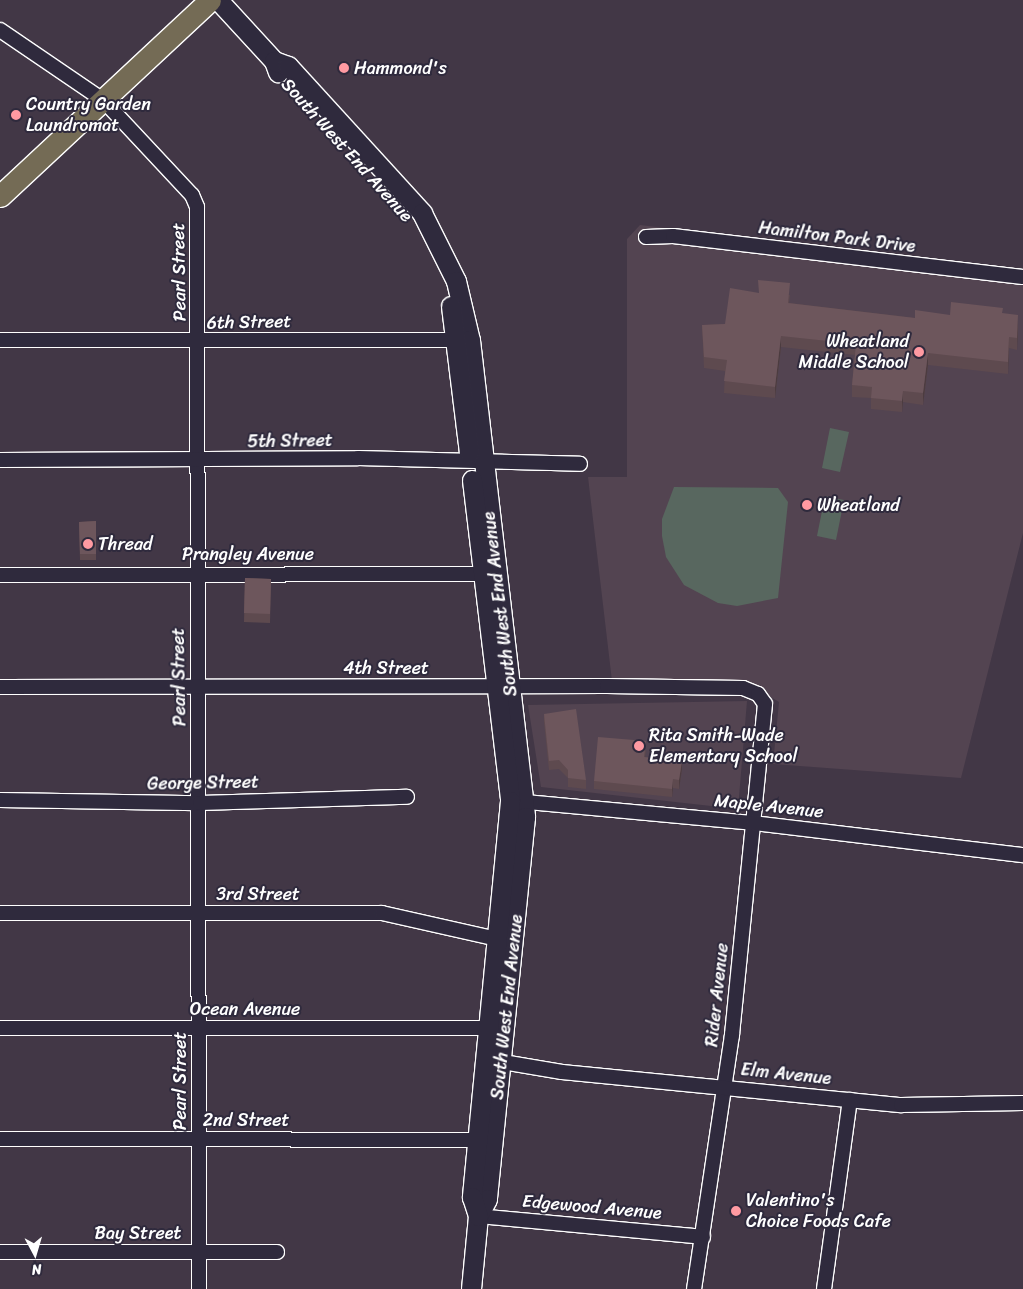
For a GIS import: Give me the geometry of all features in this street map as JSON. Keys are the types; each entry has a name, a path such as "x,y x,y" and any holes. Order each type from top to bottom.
{"main road":[{"path":"0,196 210,0"},
{"name":"South West End Avenue","path":"218,0 274,61 288,66 418,208 456,281 517,801 506,941 485,1140 472,1197 478,1216 471,1289"},
{"name":"South West End Avenue","path":"494,1060 490,1028 506,941"}],"street":[{"name":"Pearl Street","path":"0,30 103,100 195,202 199,342 197,573 200,803 198,913 199,1289"},
{"name":"Hamilton Park Drive","path":"646,237 673,236 1023,277"},
{"name":"6th Street","path":"0,340 199,342 463,340"},
{"name":"5th Street","path":"0,460 476,461 580,464"},
{"name":"Prangley Avenue","path":"0,575 197,573 490,574"},
{"name":"4th Street","path":"0,687 607,686 743,688 758,694 765,704"},
{"name":"Rider Avenue","path":"694,1289 725,1086 765,704"},
{"name":"George Street","path":"0,800 200,803 407,797"},
{"name":"Maple Avenue","path":"517,801 753,823 1023,855"},
{"name":"3rd Street","path":"0,913 382,913 506,941"},
{"name":"Ocean Avenue","path":"0,1028 490,1028"},
{"name":"Elm Avenue","path":"494,1060 562,1072 725,1086 850,1100 920,1105 1023,1103"},
{"path":"824,1289 850,1100"},
{"name":"2nd Street","path":"0,1139 485,1140"},
{"name":"Edgewood Avenue","path":"478,1216 703,1236"},
{"name":"Bay Street","path":"0,1252 277,1252"}],"shaded area":[{"name":"Wheatland","path":"640,225 1023,271 1023,533 961,778 773,764 779,702 751,685 612,681 588,477 627,477 627,239"},
{"path":"830,428 849,432 840,472 822,468"},
{"path":"674,487 778,488 788,502 778,598 737,606 718,603 684,585 666,557 662,536 662,519"},
{"path":"825,496 844,500 836,540 817,536"},
{"name":"Rita Smith-Wade Elementary School","path":"747,701 738,809 541,787 528,705"}],"building":[{"name":"Wheatland Middle School","path":"758,280 790,283 788,303 915,318 915,310 950,315 951,302 1003,308 1002,313 1018,315 1017,338 1009,337 1008,362 928,353 923,393 903,391 902,401 871,398 872,387 852,385 856,344 781,336 775,387 724,381 727,360 704,357 702,325 725,324 730,288 759,293"},
{"name":"Thread","path":"96,521 96,554 80,554 79,522"},
{"path":"245,578 271,579 270,614 244,613"},
{"path":"576,709 586,780 568,778 568,770 559,760 549,761 544,714"},
{"path":"598,737 646,741 644,757 682,761 679,780 673,779 672,789 594,781"}],"place":[{"name":"Hammond's","path":"344,68"},
{"name":"Country Garden Laundromat","path":"16,115"},
{"name":"Wheatland Middle School","path":"919,352"},
{"name":"Wheatland","path":"807,505"},
{"name":"Thread","path":"88,544"},
{"name":"Rita Smith-Wade Elementary School","path":"639,746"},
{"name":"Valentino's Choice Foods Cafe","path":"736,1211"}]}
